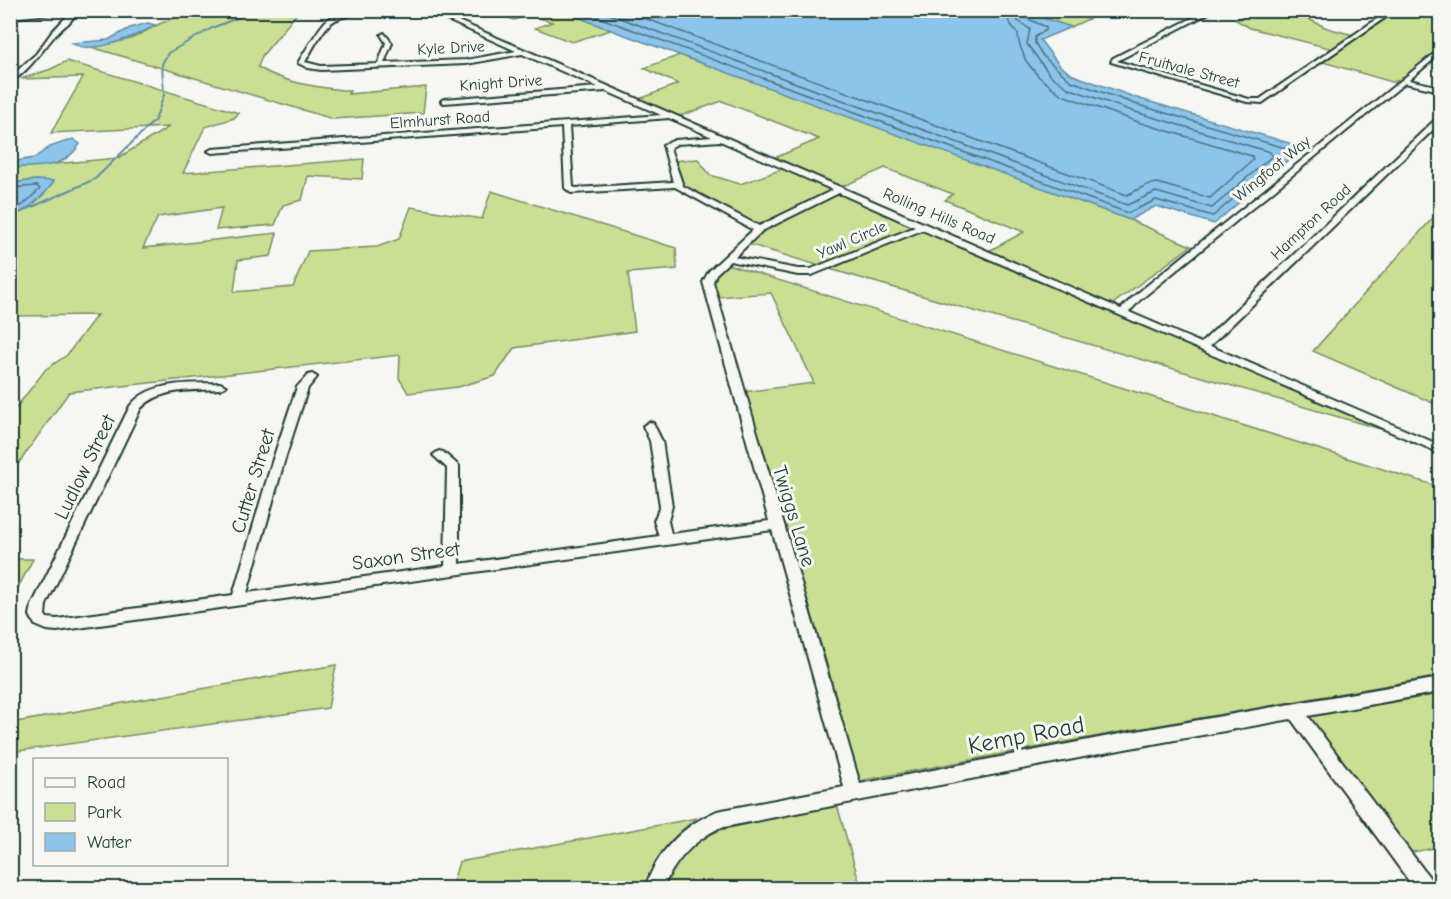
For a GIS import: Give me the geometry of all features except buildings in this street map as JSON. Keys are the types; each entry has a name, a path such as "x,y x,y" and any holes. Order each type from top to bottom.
{"street":[{"name":"Kyle Drive","path":"422,10 356,13 333,18 301,63 321,68 466,62 521,52"},
{"name":"Rolling Hills Road","path":"427,10 922,227 1440,449"},
{"name":"Fruitvale Street","path":"1213,10 1114,61 1131,68 1258,101 1272,95 1394,10"},
{"path":"10,16 75,11"},
{"path":"10,81 38,55 54,33 75,11"},
{"name":"Kyle Drive","path":"381,64 389,43 384,34"},
{"name":"Wingfoot Way","path":"1123,312 1137,298 1440,51"},
{"path":"1405,81 1440,89"},
{"name":"Knight Drive","path":"444,101 607,89"},
{"name":"Elmhurst Road","path":"212,151 670,117"},
{"name":"Hampton Road","path":"1203,347 1440,120"},
{"path":"565,124 569,188 574,191 677,184"},
{"path":"720,139 675,142 666,147 677,184 690,194 759,229"},
{"path":"727,258 759,229 838,190"},
{"name":"Yawl Circle","path":"727,258 798,272 812,272 922,227"},
{"name":"Twiggs Lane","path":"727,258 712,273 708,282 776,525 819,662 854,792"},
{"name":"Cutter Street","path":"238,601 299,397 303,387 312,377"},
{"name":"Ludlow Street","path":"42,624 36,614 39,605 136,406 144,398 159,392 220,386"},
{"path":"649,426 656,441 666,506 661,521 666,539"},
{"path":"439,455 453,466 452,570"},
{"name":"Saxon Street","path":"42,624 57,625 238,601 776,525"},
{"name":"Kemp Road","path":"654,888 670,854 685,838 717,820 854,792 1440,685"},
{"path":"1294,711 1425,888"}],"green space":[{"path":"193,10 299,11 262,56 258,67 291,81 350,91 348,94 426,87 423,113 333,119 91,47 131,39"},
{"path":"1095,10 1102,13 1071,27 1026,11"},
{"path":"1399,10 1440,11 1440,47 1401,80 1392,82 1323,62"},
{"path":"491,11 572,11 570,12 573,15 611,30 572,42 535,28 552,22 530,15 514,20"},
{"path":"1251,11 1296,11 1327,28 1353,35 1390,11 1333,49 1250,28 1236,20"},
{"path":"680,55 1130,220 1191,246 1114,303 1120,308 987,252 1024,232 945,200 953,194 885,168 839,188 772,159 819,139 722,101 677,117 637,100 678,84 644,68"},
{"path":"67,61 239,113 234,118 205,127 183,173 364,159 362,179 308,176 302,200 283,205 275,225 216,230 222,208 158,217 143,248 277,233 271,256 238,260 234,292 293,287 308,251 377,247 399,239 411,207 482,219 491,191 676,248 677,269 628,273 635,331 514,348 495,376 458,387 408,393 399,378 400,355 69,392 11,474 11,414 46,369 67,355 97,315 11,316 11,218 26,210 37,180 11,183 11,168 118,158 169,127 51,133 83,77 21,79"},
{"path":"698,159 710,175 740,184 783,169 832,190 759,225 683,186 673,161"},
{"path":"839,193 915,226 820,266 748,244 762,230"},
{"path":"1440,210 1440,406 1313,351"},
{"path":"923,230 1394,433 830,269"},
{"path":"727,264 1440,487 1440,676 1120,732 859,781 826,661 743,392 814,383 771,293 717,297 714,286 715,278"},
{"path":"10,559 33,559 11,601"},
{"path":"336,665 328,708 11,752 11,723"},
{"path":"1440,694 1440,847 1408,853 1307,717"},
{"path":"837,805 861,888 664,888 673,869 685,853 701,840 720,830"},
{"path":"697,818 671,841 653,867 644,888 451,888 459,862"}],"water":[{"path":"572,10 1026,11 1071,27 1040,40 1060,66 1073,75 1137,98 1303,147 1214,224 1156,206 1130,220 611,30 573,15 570,12"},
{"path":"148,23 155,25 114,43 90,47 72,43 108,40 130,28"},
{"path":"73,139 80,144 73,153 58,163 11,168 11,162 34,158 50,147"},
{"path":"54,181 35,202 11,218 11,183"}],"waterway":[{"path":"23,211 95,179 155,120 164,95 162,64 168,53 212,28 257,10"}]}
